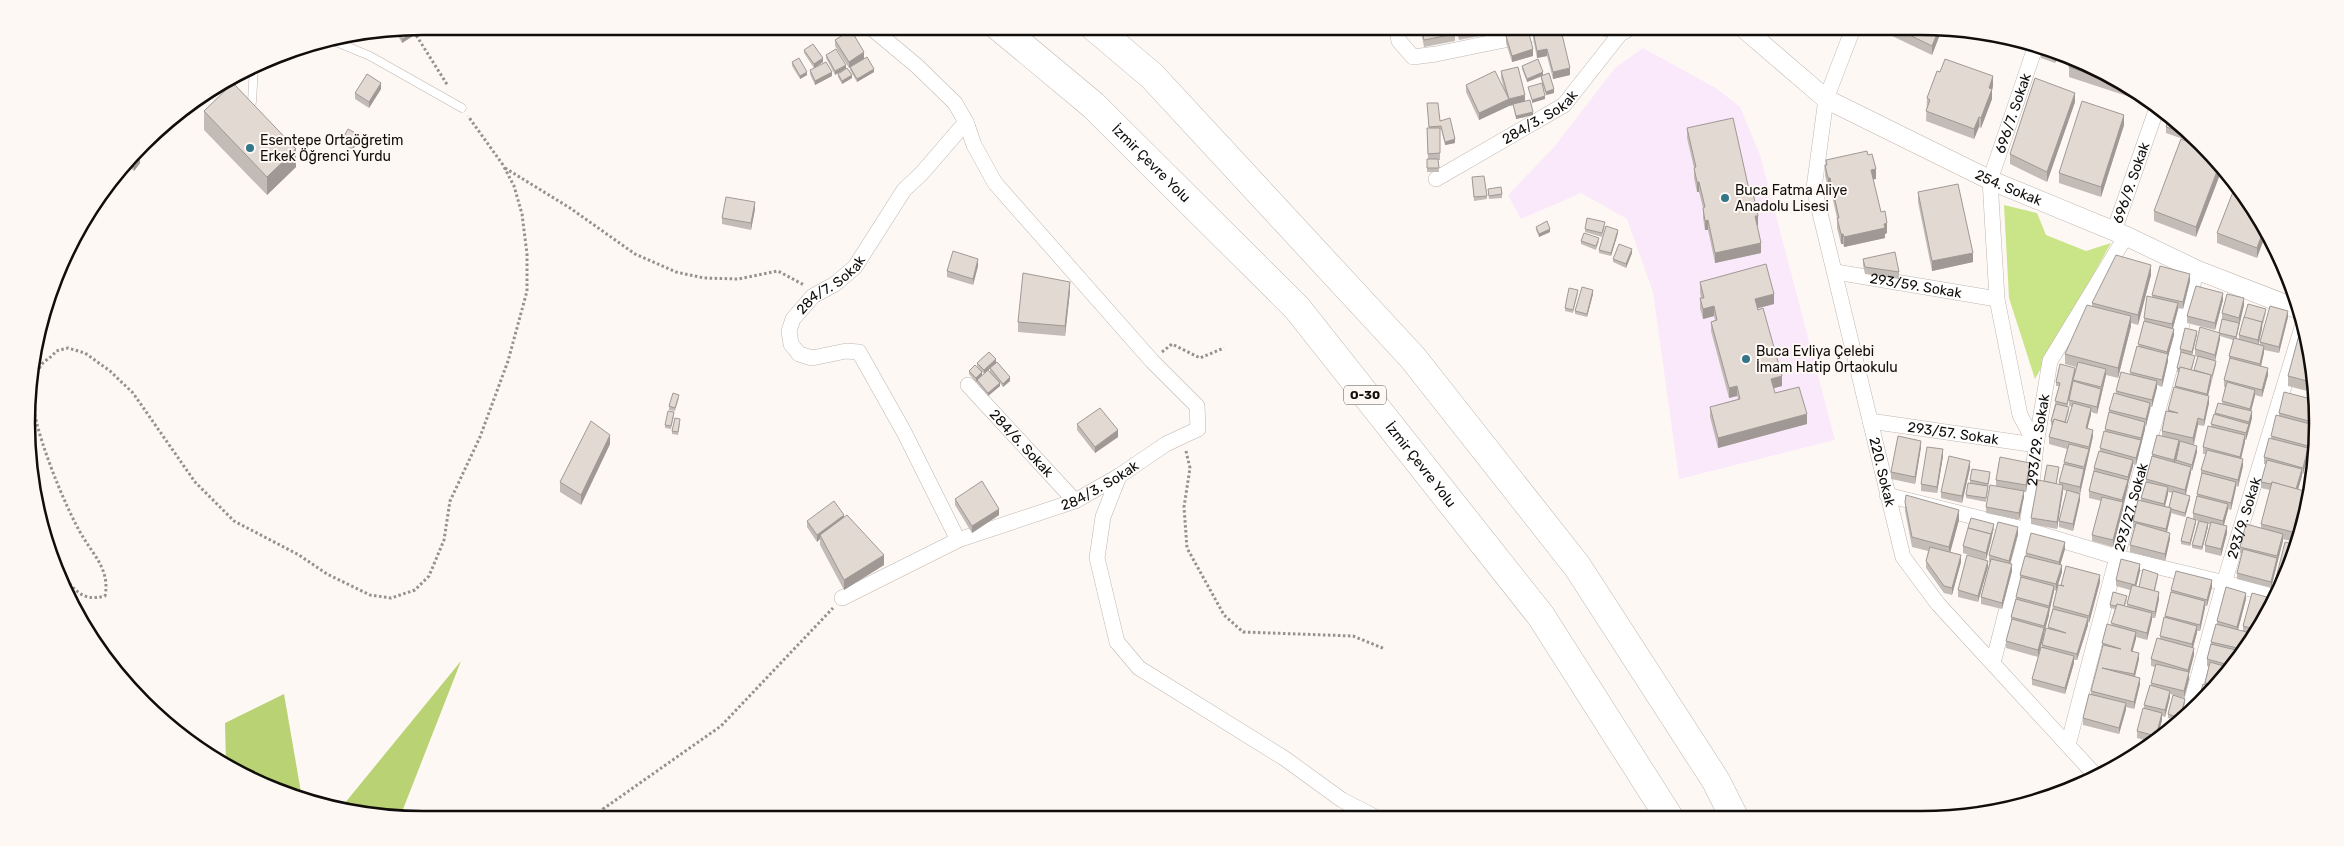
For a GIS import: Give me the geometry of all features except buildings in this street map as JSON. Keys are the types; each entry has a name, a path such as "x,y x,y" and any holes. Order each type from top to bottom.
{"highway":[{"name":"İzmir Çevre Yolu","path":"1009,35 1092,105 1296,308 1541,616 1665,811"},
{"path":"1104,35 1152,76 1413,358 1577,566 1716,781 1731,811"}],"street":[{"path":"880,35 917,66 955,103 966,122 974,145 995,183 1152,361"},
{"path":"1398,35 1399,41 1413,57 1528,35"},
{"name":"284/3. Sokak","path":"1436,179 1564,105 1620,35"},
{"name":"254. Sokak","path":"1751,35 1826,99 1990,180 2120,233 2197,270 2291,306"},
{"name":"220. Sokak","path":"1851,35 1826,99 1814,188 1836,272 1886,495 1903,557 1938,604 2092,771"},
{"name":"696/7. Sokak","path":"1990,180 2033,52"},
{"name":"696/9. Sokak","path":"2120,233 2156,114"},
{"name":"284/7. Sokak","path":"958,540 904,432 860,352 846,351 812,358 799,354 791,344 789,331 793,319 813,296 835,284 855,267 904,190 922,173 966,122"},
{"path":"1990,180 1997,299 2020,415 2036,445"},
{"name":"293/29. Sokak","path":"1993,663 2027,530 2036,445 2050,361 2120,233"},
{"name":"293/27. Sokak","path":"2068,744 2117,557 2197,270"},
{"name":"293/59. Sokak","path":"1836,272 1997,299"},
{"name":"293/9. Sokak","path":"2192,700 2224,583 2299,336"},
{"name":"284/3. Sokak","path":"842,598 958,540 1075,501 1119,476 1166,444 1198,429 1197,406 1152,361"},
{"name":"284/6. Sokak","path":"968,385 1075,501"},
{"name":"293/57. Sokak","path":"1870,421 2036,445"},
{"path":"1119,476 1103,517 1098,558 1117,642 1139,668 1284,758 1342,800 1363,811"},
{"path":"1886,495 2027,530 2117,557 2270,594"}],"lane":[{"path":"340,44 370,56 462,108"},
{"path":"252,102 254,74"}],"path":[{"path":"38,373 41,365 51,358 56,351 68,348 85,353 110,371 133,393 195,482 234,522 370,595 391,598 415,590 429,576 444,540 450,501 480,437 508,361 527,291 527,254 522,214 514,186 505,168 462,108 415,35"},
{"path":"505,168 570,208 635,254 676,272 704,278 738,278 778,272 802,283 813,296"},
{"path":"1152,361 1172,344 1200,358 1224,348"},
{"path":"35,418 36,425 70,515 101,563 108,583 105,596 94,599 80,595 69,581"},
{"path":"1183,436 1190,468 1184,507 1186,548 1224,615 1243,632 1353,636 1385,649"},
{"path":"603,811 721,726 842,598"}],"shaded area":[{"path":"1643,48 1716,88 1740,107 1760,155 1835,440 1679,479 1653,292 1627,219 1581,193 1521,219 1508,195 1554,147 1615,68"}],"green space":[{"path":"2004,205 2037,213 2046,235 2086,251 2111,243 2035,379 2009,298"},
{"path":"461,661 403,810 345,803"},
{"path":"284,694 301,791 251,771 226,757 225,723"}],"place":[{"name":"Esentepe Ortaöğretim Erkek Öğrenci Yurdu","path":"250,148"},
{"name":"Buca Fatma Aliye Anadolu Lisesi","path":"1725,198"},
{"name":"Buca Evliya Çelebi İmam Hatip Ortaokulu","path":"1746,359"}]}
